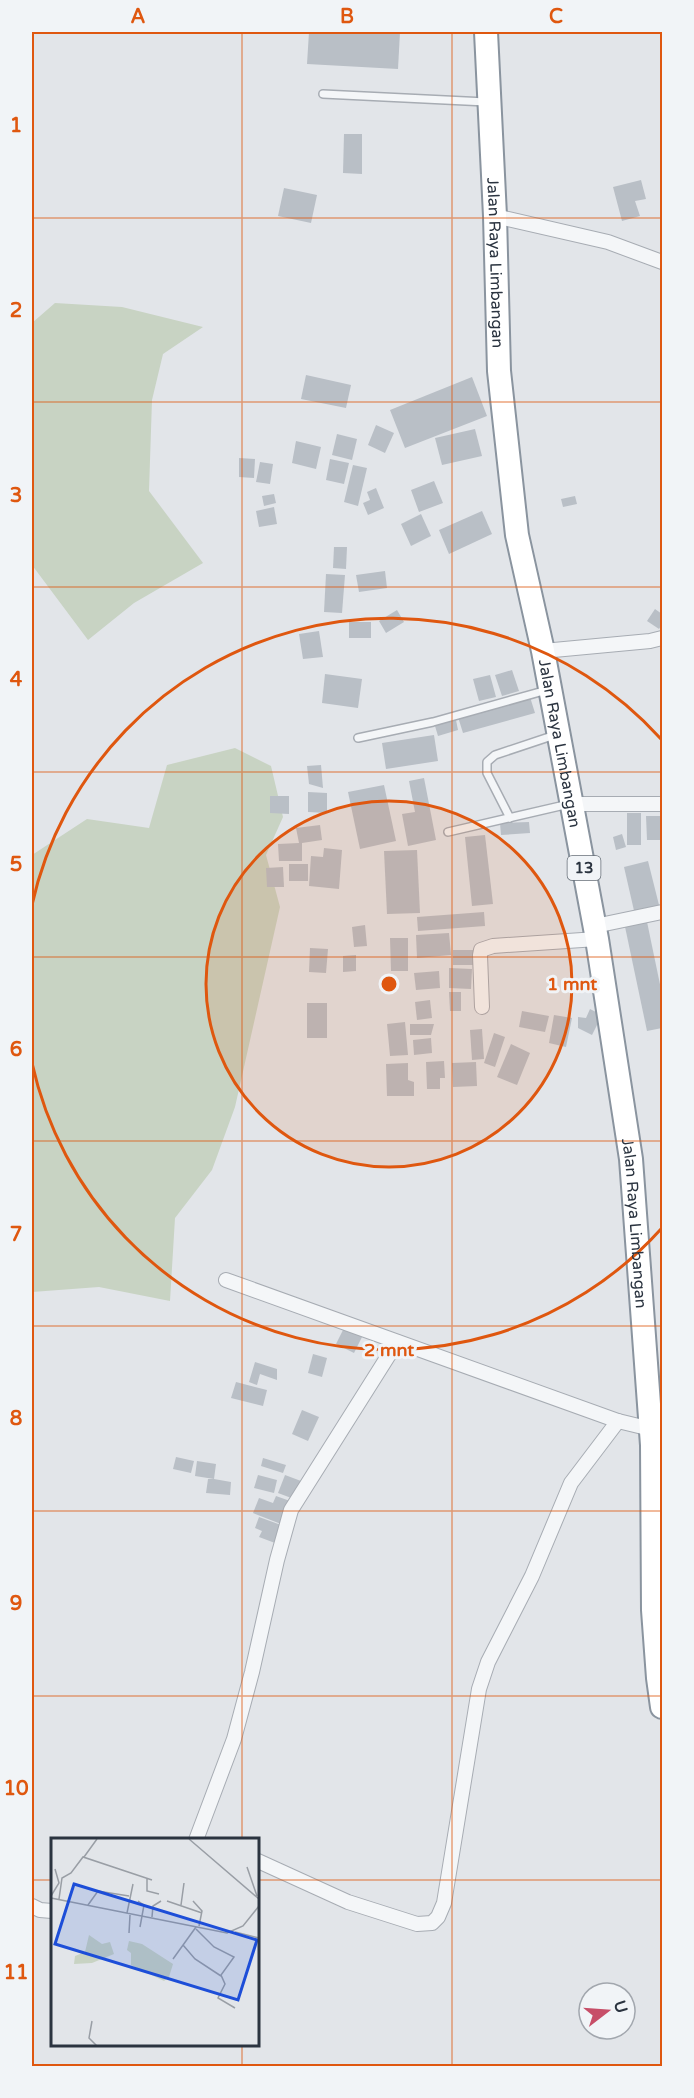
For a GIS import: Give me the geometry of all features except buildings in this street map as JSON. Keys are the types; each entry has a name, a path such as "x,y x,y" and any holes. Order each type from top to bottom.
{"highway":[{"name":"Jalan Raya Limbangan","path":"486,32 495,216 499,370 517,536 543,651 596,932 631,1159 655,1440 653,1610 658,1678 663,1707"}],"street":[{"path":"495,216 608,242 663,262"},
{"path":"543,651 663,638"},
{"path":"572,804 663,804"},
{"path":"482,1007 481,950 492,946 596,932 663,912"},
{"path":"226,1280 618,1421 655,1440"},
{"path":"199,1838 234,1739 291,1510 397,1342"},
{"path":"260,1862 348,1902 410,1923 425,1925 438,1917 444,1903 479,1689 484,1671 532,1576 571,1483 618,1421"},
{"path":"32,1906 40,1910 51,1911"}],"lane":[{"path":"323,94 489,102"},
{"path":"358,738 454,716 550,689"},
{"path":"510,818 487,773 487,762 495,754 558,734"},
{"path":"448,832 572,804"}],"green space":[{"path":"55,303 122,307 203,327 163,354 152,400 149,491 203,563 134,603 88,640 32,565 32,323"},
{"path":"235,748 271,766 283,817 266,855 280,907 235,1107 212,1170 175,1218 170,1301 99,1287 32,1292 32,855 87,819 149,828 167,765"}]}
